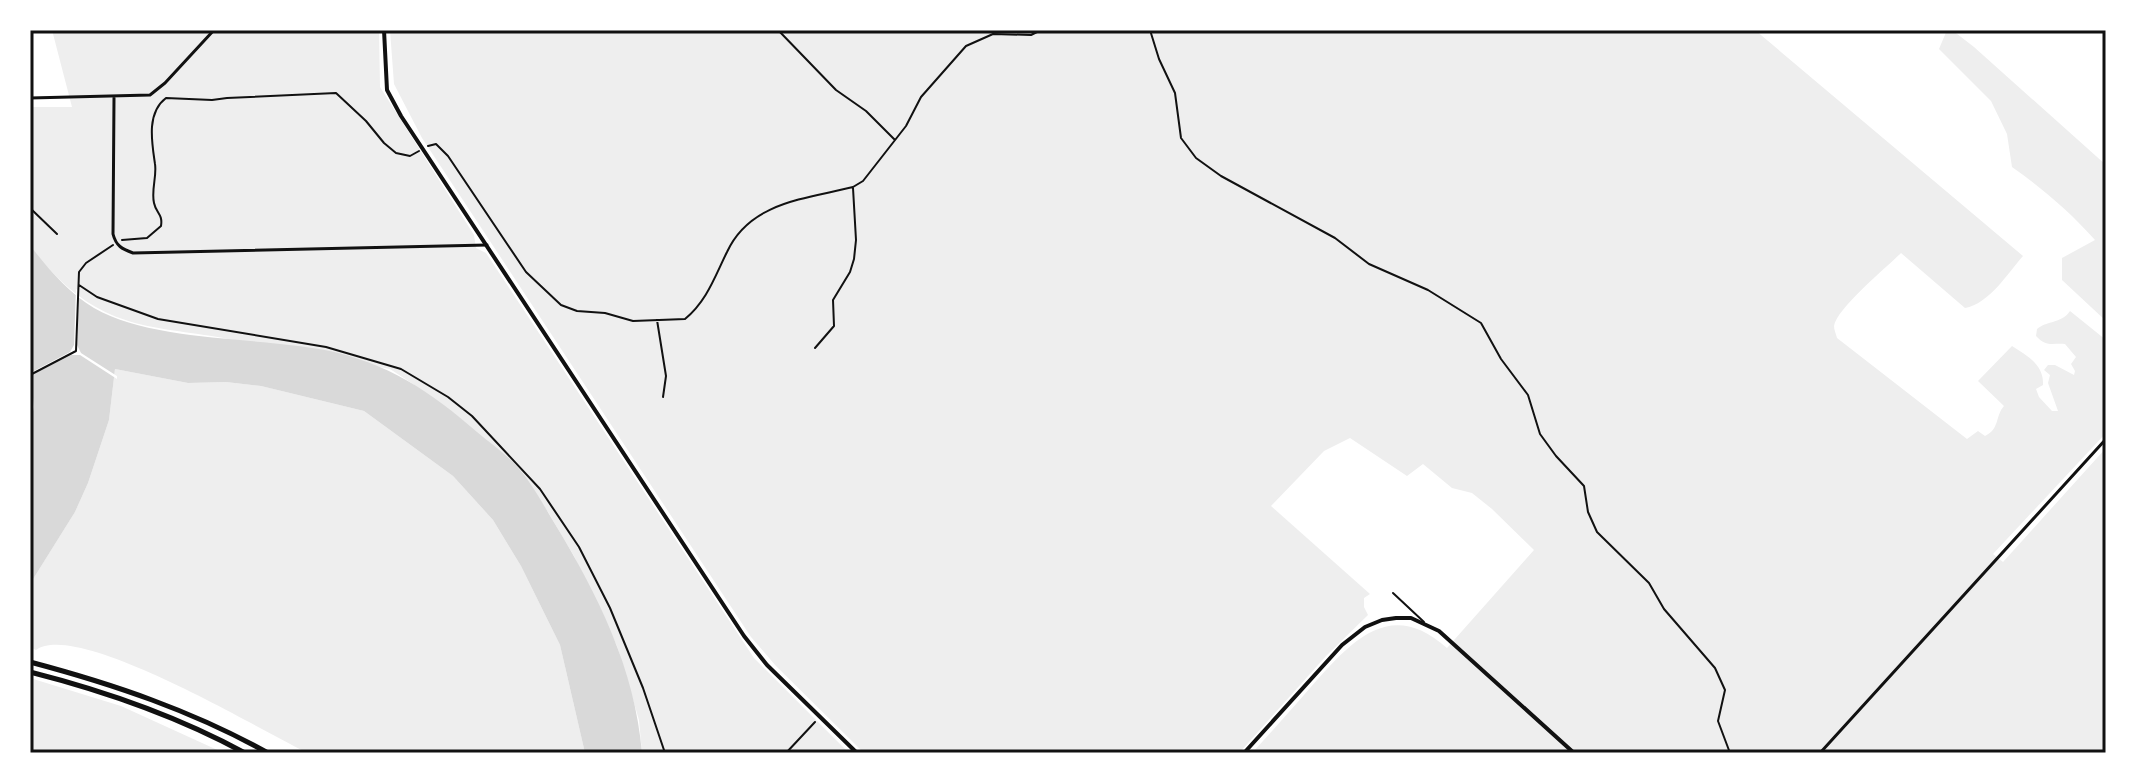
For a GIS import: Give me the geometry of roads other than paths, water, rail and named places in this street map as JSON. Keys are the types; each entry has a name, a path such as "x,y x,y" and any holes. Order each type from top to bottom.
{"highway":[{"path":"30,662 148,698 206,721 268,753"},
{"path":"30,672 153,710 245,753"}],"street":[{"path":"30,98 150,95 214,30"},
{"path":"384,30 387,90 423,149 744,636 767,665 857,753"},
{"path":"114,98 113,234 116,243 133,253 487,245"},
{"path":"1820,753 2106,439"},
{"path":"1244,753 1355,635 1382,620 1411,618 1425,623 1454,642 1574,753"}],"lane":[{"path":"1393,593 1425,623"}]}
